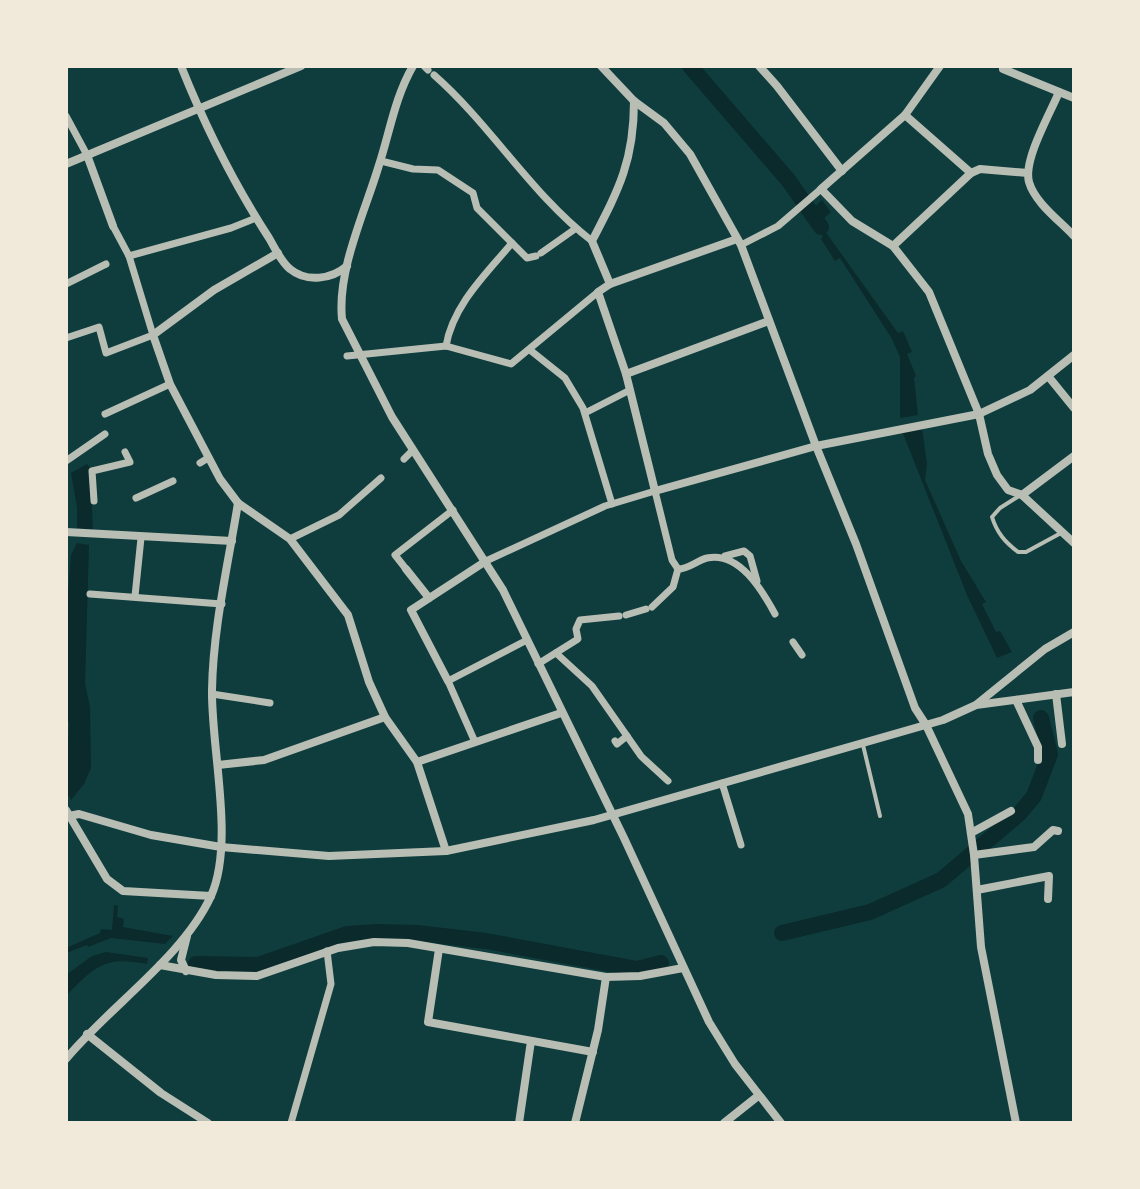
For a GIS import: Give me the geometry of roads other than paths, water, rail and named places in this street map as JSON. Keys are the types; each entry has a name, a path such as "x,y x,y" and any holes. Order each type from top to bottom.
{"street":[{"path":"181,66 198,109 256,218 291,270 308,276 330,277 347,266"},
{"path":"66,164 301,66"},
{"path":"413,66 399,95 347,266 340,301 342,319 412,451 486,561 612,814 709,1022 758,1096 781,1123"},
{"path":"601,66 634,101 664,123 690,154 739,242 856,544 915,708 968,814 981,947 1016,1123"},
{"path":"759,66 842,171"},
{"path":"347,356 446,346 511,364 610,284 778,226 905,115 940,66"},
{"path":"1001,67 1074,98"},
{"path":"429,70 469,110 575,229 592,241 610,284"},
{"path":"1059,92 1028,173 1029,182 1038,198 1074,236"},
{"path":"592,241 614,198 629,157 634,134 634,101"},
{"path":"905,115 971,173"},
{"path":"66,116 87,155 126,254 170,384 204,461 238,503 290,539 348,615 355,645 385,717 417,762 446,851"},
{"path":"381,161 413,169 438,170 473,193 477,208 527,258 538,255 575,229"},
{"path":"893,246 971,173 980,169 1028,173"},
{"path":"818,192 852,221 893,246 929,292 979,414 988,454 997,475 1008,490 1022,495 1074,543"},
{"path":"126,254 231,228 256,218"},
{"path":"446,346 450,326 469,295 512,243"},
{"path":"66,338 99,327 106,353 153,335 214,290 278,253"},
{"path":"66,284 106,264"},
{"path":"538,664 577,640 576,629 580,620 623,616 649,608 673,587 678,569 672,560 628,382 598,292"},
{"path":"584,410 666,361 769,321"},
{"path":"530,350 565,378 584,410 608,505"},
{"path":"475,742 411,610 486,561 608,505 816,446 979,414 1030,390 1074,355"},
{"path":"1048,376 1074,408"},
{"path":"105,414 170,384"},
{"path":"67,461 105,434"},
{"path":"404,459 412,451"},
{"path":"94,501 92,471 130,462 125,452"},
{"path":"1022,495 1074,456"},
{"path":"290,539 339,515 381,478"},
{"path":"136,498 173,481"},
{"path":"66,1059 87,1034 160,965 211,896 221,847 212,694 219,623 238,503"},
{"path":"429,598 395,555 453,510"},
{"path":"66,532 232,541"},
{"path":"135,596 141,538"},
{"path":"678,569 688,568 702,559 744,551 750,556 757,581 775,614"},
{"path":"723,557 757,581"},
{"path":"90,594 222,604"},
{"path":"219,623 229,626"},
{"path":"976,705 1045,649 1074,632"},
{"path":"448,681 527,640"},
{"path":"793,642 802,655"},
{"path":"556,653 592,686 642,757 668,781"},
{"path":"67,813 151,835 221,847 329,856 446,851 594,820 926,725 976,705 1074,692"},
{"path":"212,694 270,703"},
{"path":"1056,694 1062,744"},
{"path":"1016,700 1038,747 1038,760"},
{"path":"417,762 561,713"},
{"path":"218,765 264,760 327,734 385,717"},
{"path":"615,741 617,744 627,736"},
{"path":"722,783 741,845"},
{"path":"971,833 1011,811"},
{"path":"67,813 107,879 123,891 211,896"},
{"path":"974,855 1034,847 1053,830 1058,831"},
{"path":"977,890 1049,876 1048,899"},
{"path":"186,971 181,960 190,928"},
{"path":"160,965 216,975 257,976 327,951 374,942 408,943 606,977 640,976 683,968"},
{"path":"439,949 428,1022 593,1052"},
{"path":"291,1123 331,984 327,951"},
{"path":"575,1123 593,1052 606,977"},
{"path":"87,1034 161,1093 208,1123"},
{"path":"519,1123 531,1041"},
{"path":"724,1123 758,1096"}],"lane":[{"path":"1022,495 1000,508 992,517 997,533 1012,548 1026,552 1063,532"},
{"path":"862,743 880,816"}],"water":[{"path":"822,200 831,212 821,221 822,227 898,333 903,331 912,352 907,354 916,376 918,415 900,418 900,357 892,339 840,258 835,261 821,239 823,237 809,212"},
{"path":"922,428 927,464 925,480 961,561 986,602 982,604 996,632 1000,631 1012,652 997,658 967,595 902,431"},
{"path":"87,464 90,468 93,530 77,528 71,473"},
{"path":"77,543 89,545 85,683 90,707 91,768 84,784 71,800 66,791 69,723 66,719 66,620 71,555"},
{"path":"114,905 118,906 117,917 124,919 123,927 173,936 165,944 111,938 66,953 66,948 100,933 101,929 112,930"},
{"path":"106,952 148,958 147,964 111,962 94,970 66,993 66,975 92,956"}],"waterway":[{"path":"690,66 789,181 821,227"},
{"path":"782,933 870,912 941,880 1020,813 1034,796 1050,754 1041,718"},
{"path":"196,964 258,965 347,934 377,932 486,941 637,969 661,963"}]}
